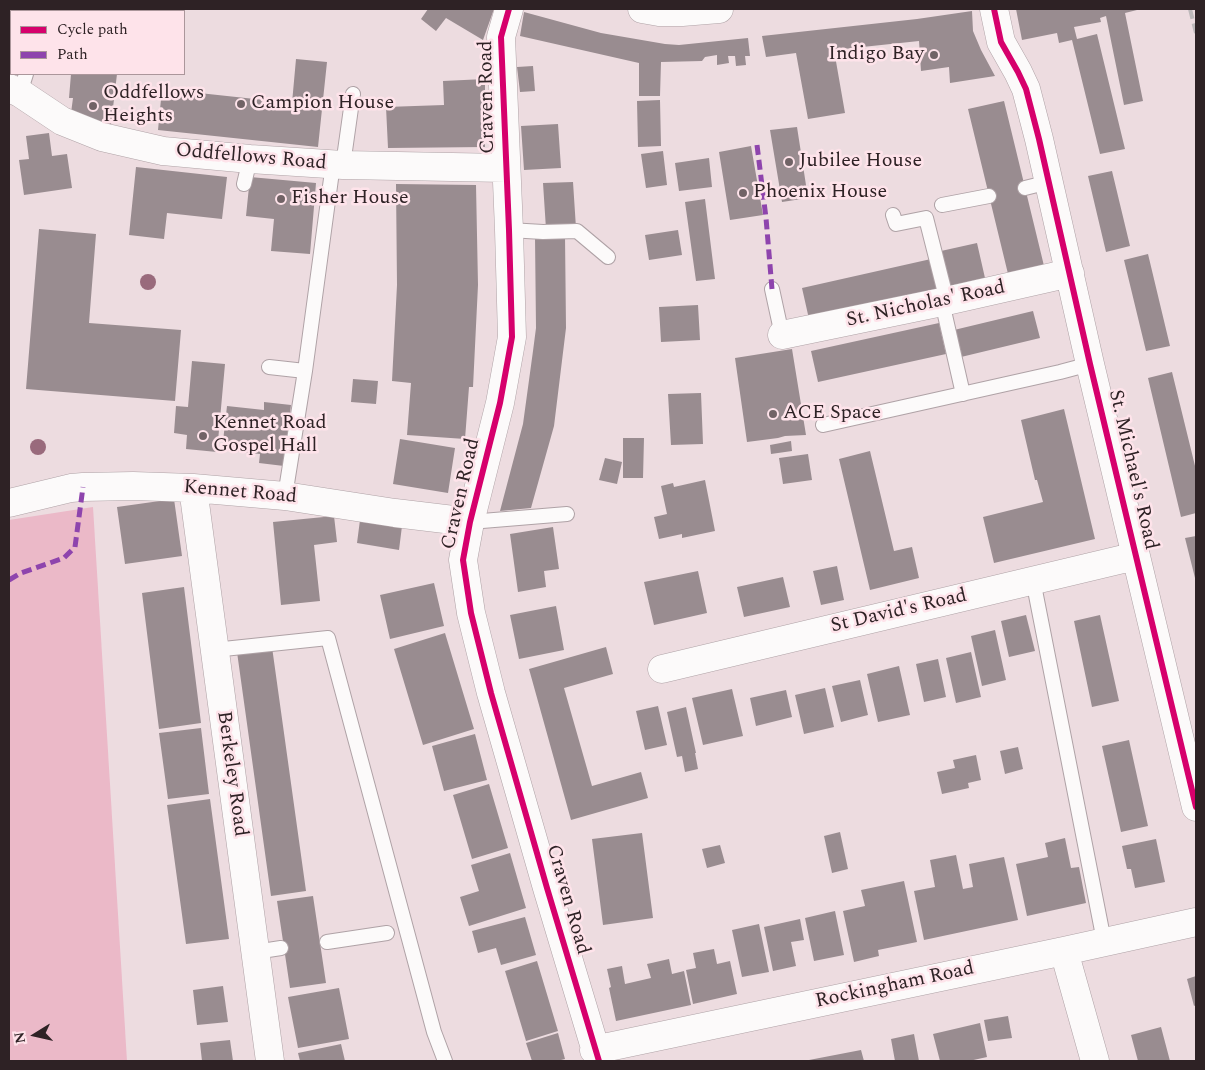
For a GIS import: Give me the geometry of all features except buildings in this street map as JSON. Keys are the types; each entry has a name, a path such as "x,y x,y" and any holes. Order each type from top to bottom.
{"street":[{"name":"Craven Road","path":"509,9 501,37 512,337 500,403 470,522 463,560 471,613 491,693 596,1055"},
{"path":"642,9 659,12 719,9"},
{"name":"St. Michael's Road","path":"994,9 1000,42 1018,72 1026,90 1039,139 1037,185 1070,273 1196,807"},
{"name":"Oddfellows Road","path":"14,87 62,121 102,136 247,172 338,164 506,168"},
{"name":"St. Nicholas' Road","path":"782,335 944,302 1070,273"},
{"name":"Kennet Road","path":"9,503 71,488 133,486 192,488 285,496 395,514 470,522"},
{"name":"Berkeley Road","path":"192,488 214,650 268,950 270,1061"},
{"name":"St David's Road","path":"662,671 1136,556"},
{"name":"Rockingham Road","path":"596,1055 1196,922"},
{"path":"1064,951 1095,1061"}],"lane":[{"path":"285,496 338,164 353,94"},
{"path":"942,206 989,196"},
{"path":"894,215 896,224 926,218 963,394"},
{"path":"509,230 577,231 608,257"},
{"path":"772,289 782,335"},
{"path":"823,425 1090,364"},
{"path":"269,367 305,371"},
{"path":"470,522 567,514"},
{"path":"1033,580 1104,941"},
{"path":"214,650 328,638 434,1032 445,1061"},
{"path":"327,942 387,933"}],"shaded area":[{"path":"93,507 127,1061 9,1061 9,520"}],"railway":[{"path":"1190,9 1196,33"}],"marked path":[{"path":"757,145 772,289"},
{"path":"9,580 21,573 64,558 75,547 83,487"}],"cycle path":[{"path":"509,9 501,37 512,337 500,403 470,522 463,560 471,613 491,693 599,1061"},
{"path":"994,9 1001,42 1026,89 1039,139 1090,364 1196,807"}],"place":[{"name":"Indigo Bay","path":"934,55"},
{"name":"Campion House","path":"241,104"},
{"name":"Oddfellows Heights","path":"93,106"},
{"name":"Jubilee House","path":"789,162"},
{"name":"Phoenix House","path":"743,193"},
{"name":"Fisher House","path":"281,199"},
{"name":"ACE Space","path":"773,414"},
{"name":"Kennet Road Gospel Hall","path":"203,436"}]}
